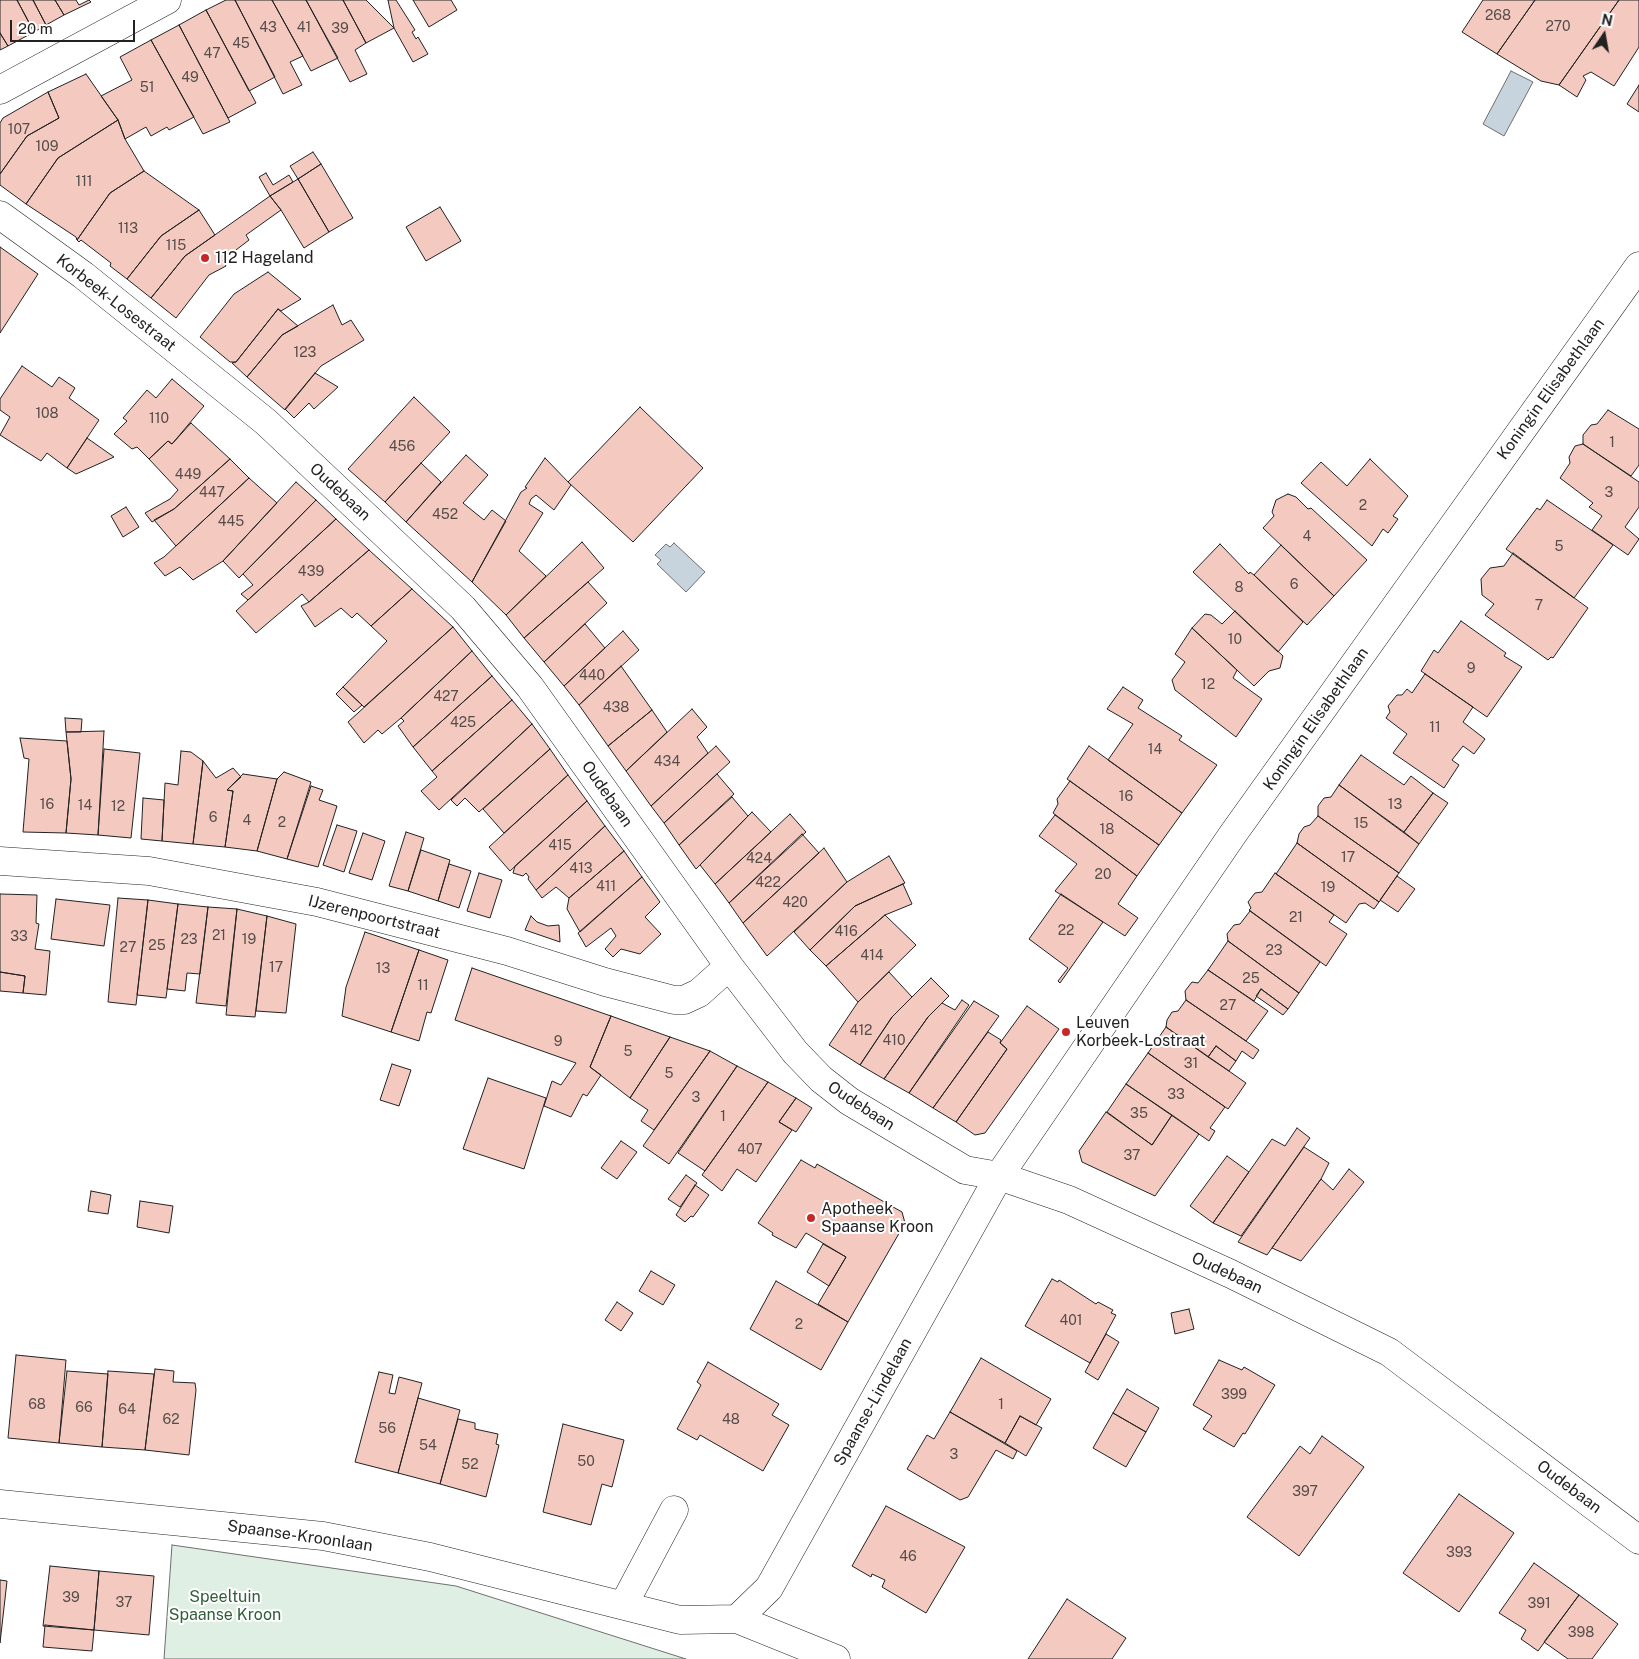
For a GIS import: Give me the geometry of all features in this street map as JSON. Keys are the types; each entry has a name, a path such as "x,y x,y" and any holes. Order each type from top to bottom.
{"street":[{"path":"0,90 167,0"},
{"name":"Korbeek-Losestraat","path":"0,215 83,275 230,393"},
{"name":"Koningin Elisabethlaan","path":"999,1176 1233,834 1639,266"},
{"name":"Oudebaan","path":"230,393 266,422 464,608 530,686 729,966 795,1052 821,1079 849,1101 965,1170 999,1176 1078,1204 1231,1274 1389,1352 1639,1540"},
{"name":"IJzerenpoortstraat","path":"0,861 149,872 317,902 507,951 605,982 674,1000 684,1000 700,993 729,966"},
{"name":"Spaanse-Lindelaan","path":"737,1619 769,1588 999,1176"},
{"name":"Spaanse-Kroonlaan","path":"0,1504 323,1536 430,1557 624,1604 680,1620 737,1619 836,1659"},
{"path":"624,1604 674,1510"}],"green space":[{"name":"Speeltuin Spaanse Kroon","path":"172,1545 456,1586 686,1659 164,1659"}],"shaded area":[{"path":"1511,71 1533,82 1504,136 1483,124"},
{"path":"674,543 705,572 686,592 657,564 661,560 655,555 666,544 670,547"}],"building":[{"path":"0,0 17,0 34,32 8,46 0,33"},
{"path":"17,0 33,0 46,25 34,32"},
{"path":"33,0 55,0 64,15 46,25"},
{"path":"55,0 76,0 79,5 89,0 91,2 64,15"},
{"path":"226,0 235,0 275,77 249,91 206,10"},
{"path":"235,0 272,0 303,56 290,62 302,85 283,94"},
{"path":"272,0 306,0 338,58 311,71"},
{"path":"306,0 343,0 366,43 355,50 367,74 350,82"},
{"path":"343,0 366,0 394,28 366,43"},
{"path":"388,0 396,0 415,30 412,32 416,39 418,37 428,54 413,62 394,28"},
{"path":"413,0 451,0 457,10 429,27"},
{"path":"1483,0 1535,0 1497,54 1462,32"},
{"path":"1535,0 1619,0 1559,85 1541,81 1497,54"},
{"path":"1619,0 1639,0 1639,47 1614,86 1591,72 1583,76 1586,80 1577,97 1559,85"},
{"path":"206,10 256,103 228,118 179,25"},
{"path":"179,25 230,122 203,134 151,40"},
{"path":"0,33 8,46 0,50"},
{"path":"151,40 194,117 169,130 167,127 151,136 146,127 125,139 118,120 101,96 132,80 120,57"},
{"path":"86,74 118,120 58,158 26,204 0,185 0,174 27,136 59,118 48,92"},
{"path":"1639,85 1639,112 1627,104"},
{"path":"48,92 59,118 27,136 0,174 0,123 3,118"},
{"path":"118,120 125,139 144,171 110,193 77,240 76,237 26,204 58,158"},
{"path":"313,152 321,164 298,179 290,166"},
{"path":"321,164 353,218 329,232 298,179"},
{"path":"144,171 199,210 161,236 127,279 110,266 111,263 81,240 79,242 77,240 110,193"},
{"path":"266,173 273,185 289,175 293,182 270,196 259,177"},
{"path":"298,179 329,232 304,248 281,210 270,196"},
{"name":"112 Hageland","path":"270,196 281,210 246,235 249,240 223,260 226,266 209,275 176,318 151,298 185,256"},
{"path":"440,207 461,241 426,261 406,227"},
{"path":"199,210 215,235 185,256 151,298 127,279 161,236"},
{"path":"0,247 38,274 0,333"},
{"path":"268,272 301,299 281,311 278,309 236,362 230,362 200,337 234,294"},
{"path":"333,305 342,325 351,320 364,340 321,366 285,410 247,377 282,335"},
{"path":"278,309 298,326 282,335 247,377 232,363 236,362"},
{"path":"22,366 52,387 59,377 75,388 69,398 99,420 67,468 47,453 41,461 0,435 10,417 0,410 0,399"},
{"path":"315,373 338,387 314,409 309,403 294,418 285,409"},
{"path":"172,379 204,406 172,444 168,441 149,459 137,447 132,449 114,434 127,421 123,418 147,390 156,398"},
{"path":"414,397 450,432 385,502 348,469"},
{"path":"640,407 703,468 633,542 568,482"},
{"path":"1608,410 1639,429 1639,465 1631,476 1583,444 1583,435 1591,425 1597,424"},
{"path":"191,423 230,459 174,509 152,522 145,513 170,499 178,490 149,459 168,441 172,444"},
{"path":"87,438 114,457 76,474 67,468"},
{"path":"1583,444 1639,482 1639,507 1625,527 1639,539 1628,555 1592,530 1602,516 1589,507 1593,503 1560,478 1570,463 1569,457 1575,446"},
{"path":"466,455 488,475 463,503 484,520 492,510 506,521 472,582 406,522"},
{"path":"545,458 571,485 554,510 536,495 531,499 529,504 543,513 519,551 546,576 506,615 472,582 521,492 527,488 525,487"},
{"path":"230,459 249,478 176,546 154,520 174,509"},
{"path":"1370,459 1408,496 1393,516 1398,519 1388,533 1383,529 1372,546 1301,483 1321,462 1347,486"},
{"path":"421,463 441,482 406,522 385,502"},
{"path":"249,478 277,503 223,561 193,580 180,567 165,576 154,563 164,557"},
{"path":"296,482 316,500 239,578 223,561"},
{"path":"1288,494 1296,497 1308,509 1311,508 1367,560 1334,596 1263,528 1274,516 1272,512 1276,500"},
{"path":"316,500 336,519 248,600 241,594 253,585 243,574"},
{"path":"1547,500 1613,545 1574,598 1506,549 1537,508 1540,510"},
{"path":"126,507 139,527 123,537 111,516"},
{"path":"336,519 369,550 309,602 302,594 256,633 236,611"},
{"path":"582,542 604,568 524,638 506,615"},
{"path":"1220,544 1249,574 1250,572 1254,575 1303,622 1278,652 1193,572"},
{"path":"1281,545 1334,596 1307,625 1254,575"},
{"path":"369,550 412,589 371,626 357,613 352,618 341,608 315,627 301,606 309,602"},
{"path":"1513,553 1588,608 1553,658 1551,657 1548,660 1485,615 1494,604 1482,595 1481,579 1490,568 1504,566"},
{"path":"588,582 607,603 544,662 524,638"},
{"path":"412,589 453,627 364,707 343,687 387,641 371,626"},
{"path":"1235,611 1283,656 1280,668 1269,671 1254,686 1192,628 1205,614 1211,615 1222,624"},
{"path":"1461,621 1506,653 1504,656 1522,667 1487,717 1421,671 1434,650 1438,653"},
{"path":"585,624 605,648 564,686 544,662"},
{"path":"453,627 472,651 401,718 382,734 378,730 364,743 348,722"},
{"path":"1192,628 1237,670 1233,678 1262,699 1236,737 1175,690 1172,680 1185,662 1175,654"},
{"path":"623,631 639,650 579,705 564,686"},
{"path":"472,651 492,676 413,747 398,726 404,721 401,718"},
{"path":"621,666 652,710 608,746 579,705"},
{"path":"1425,674 1473,707 1463,722 1485,739 1474,754 1463,746 1452,760 1459,765 1444,788 1393,753 1407,734 1386,718 1390,712 1388,706 1397,695 1402,695 1407,689 1412,693"},
{"path":"492,676 512,700 432,771 413,747"},
{"path":"343,687 362,705 354,712 336,694"},
{"path":"1123,687 1143,700 1138,708 1182,736 1179,740 1217,765 1182,813 1108,760 1133,724 1107,709"},
{"path":"512,700 532,724 439,810 421,791 437,777 432,771"},
{"path":"692,709 707,727 697,737 708,753 651,806 626,771"},
{"path":"652,710 667,732 626,771 608,746"},
{"path":"65,718 82,719 81,732 66,732"},
{"path":"532,724 550,749 479,812 465,798 457,806 451,800"},
{"path":"104,731 98,835 66,833 71,779 66,732"},
{"path":"20,738 67,741 71,779 66,833 23,832 29,759 24,758"},
{"path":"716,746 730,762 664,823 651,806"},
{"path":"1089,746 1182,813 1159,845 1067,779"},
{"path":"104,749 140,753 131,838 98,835"},
{"path":"550,749 568,775 504,833 483,809"},
{"path":"181,751 191,752 203,761 193,844 162,841 165,783 178,785"},
{"path":"1361,755 1404,785 1411,776 1433,793 1404,832 1339,785"},
{"path":"203,761 216,778 233,768 241,777 227,790 233,791 225,847 193,844"},
{"path":"284,772 311,782 287,859 257,851 277,779"},
{"path":"243,774 277,779 257,851 225,847 233,791 227,790"},
{"path":"717,774 734,794 679,845 664,823"},
{"path":"568,775 587,801 510,871 489,847"},
{"path":"1070,781 1159,845 1137,876 1053,813 1058,804 1057,799"},
{"path":"1339,785 1419,844 1399,873 1318,816 1318,806 1324,798 1331,797"},
{"path":"311,786 323,790 319,800 337,806 318,867 287,859"},
{"path":"1433,793 1448,803 1419,844 1404,832"},
{"path":"732,797 748,816 696,869 679,845"},
{"path":"143,798 164,800 162,841 141,839"},
{"path":"587,801 605,826 536,890 526,873 523,876 513,873 515,866"},
{"path":"752,812 771,832 715,884 700,865"},
{"path":"790,814 806,832 729,903 715,884"},
{"path":"1055,815 1137,876 1118,904 1138,918 1125,936 1055,891 1077,864 1039,836"},
{"path":"1318,816 1399,873 1379,902 1297,843 1299,834 1304,827 1310,825"},
{"path":"337,825 357,831 344,872 323,865"},
{"path":"605,826 624,851 569,898 556,887 542,898 536,890"},
{"path":"406,832 424,838 408,891 389,886"},
{"path":"363,833 385,841 372,880 349,873"},
{"path":"802,834 819,853 743,923 729,903"},
{"path":"1297,843 1379,902 1374,909 1365,903 1359,904 1346,923 1276,874"},
{"path":"824,848 847,882 767,956 743,923"},
{"path":"421,850 450,860 438,901 408,891"},
{"path":"624,851 642,877 580,932 567,909 569,898"},
{"path":"889,856 905,883 855,906 810,950 794,932 847,882"},
{"path":"449,864 471,871 459,908 438,901"},
{"path":"479,873 502,880 490,918 467,911"},
{"path":"1275,873 1334,915 1329,922 1347,934 1326,966 1249,910 1251,908 1248,902 1255,893 1262,892"},
{"path":"1397,876 1415,889 1398,912 1380,900"},
{"path":"642,877 660,902 645,917 661,934 640,954 621,949 613,957 605,949 616,936 611,928 586,947 578,933"},
{"path":"903,884 912,904 885,915 826,966 810,950 855,906"},
{"path":"0,894 37,895 36,923 39,924 35,949 50,951 46,995 23,993 25,976 0,972"},
{"path":"1061,894 1103,922 1060,983 1058,981 1068,968 1029,939"},
{"path":"118,898 148,900 136,1005 108,1002"},
{"path":"56,899 110,905 104,946 51,939"},
{"path":"148,900 178,904 166,998 137,995"},
{"path":"178,904 208,907 200,974 187,973 185,991 167,989"},
{"path":"208,907 237,909 226,1006 196,1003"},
{"path":"237,909 267,916 255,1017 226,1015"},
{"path":"1250,911 1320,962 1299,993 1228,941 1227,934 1234,925 1240,924"},
{"path":"885,915 916,945 858,1002 826,966"},
{"path":"267,916 296,924 286,1013 256,1011"},
{"path":"531,916 537,922 548,926 559,925 560,942 525,930"},
{"path":"365,932 419,950 391,1032 342,1016 346,987"},
{"path":"1228,941 1299,993 1288,1009 1261,989 1254,1001 1208,970"},
{"path":"419,950 448,960 431,1013 427,1012 419,1041 391,1032"},
{"path":"472,968 611,1016 590,1067 601,1075 587,1096 583,1094 571,1117 544,1106 552,1081 561,1085 576,1063 455,1020"},
{"path":"1208,970 1268,1011 1246,1041 1186,1000 1185,991 1192,982 1198,983"},
{"path":"0,972 25,976 23,993 0,991"},
{"path":"889,972 912,997 892,1017 860,1065 829,1045 858,1002"},
{"path":"931,978 949,996 928,1017 884,1079 860,1065 892,1017"},
{"path":"1261,989 1288,1009 1283,1015 1256,996"},
{"path":"962,1000 969,1005 909,1093 884,1079 928,1017 942,1003 955,1010"},
{"path":"1186,1000 1259,1050 1253,1059 1242,1051 1236,1061 1216,1046 1208,1057 1166,1027 1167,1020 1172,1012 1178,1011"},
{"path":"974,1001 999,1016 933,1108 909,1093"},
{"path":"1027,1006 1059,1029 985,1133 975,1135 956,1122 1007,1049 1000,1043"},
{"path":"611,1016 670,1037 630,1098 590,1067"},
{"path":"1166,1027 1246,1083 1228,1109 1148,1053"},
{"path":"988,1032 1001,1040 1000,1043 1007,1049 956,1122 933,1108"},
{"path":"670,1037 710,1051 654,1130 641,1121 648,1110 630,1098"},
{"path":"1216,1046 1236,1061 1229,1071 1208,1057"},
{"path":"710,1051 737,1066 669,1164 643,1146"},
{"path":"1148,1053 1225,1107 1210,1128 1215,1131 1209,1141 1126,1084"},
{"path":"392,1064 411,1070 399,1106 380,1100"},
{"path":"737,1066 768,1082 705,1171 678,1153"},
{"path":"488,1078 546,1098 524,1169 463,1149"},
{"path":"768,1082 796,1098 779,1122 792,1130 756,1182 737,1169 722,1191 702,1175"},
{"path":"1126,1084 1172,1115 1152,1145 1107,1112"},
{"path":"796,1098 812,1108 796,1132 779,1122"},
{"path":"1106,1112 1152,1145 1172,1115 1199,1134 1155,1196 1082,1162 1079,1151"},
{"path":"1297,1128 1310,1138 1241,1236 1213,1223 1272,1139 1285,1146"},
{"path":"621,1141 637,1152 617,1179 601,1168"},
{"path":"1304,1147 1329,1163 1321,1179 1267,1255 1238,1242"},
{"path":"1227,1156 1249,1172 1213,1223 1190,1206"},
{"path":"801,1160 815,1168 817,1164 902,1212 905,1223 848,1322 818,1304 846,1257 806,1233 796,1248 772,1235 773,1233 758,1223"},
{"path":"1349,1169 1364,1182 1301,1261 1272,1248 1321,1179 1333,1190"},
{"path":"686,1175 697,1183 680,1207 668,1199"},
{"path":"695,1185 709,1195 693,1217 691,1216 685,1222 676,1215"},
{"path":"91,1191 111,1195 108,1214 88,1211"},
{"path":"140,1201 173,1206 169,1233 137,1227"},
{"path":"823,1244 846,1257 829,1286 807,1272"},
{"path":"651,1271 675,1285 663,1305 639,1291"},
{"path":"1052,1279 1058,1282 1059,1280 1096,1304 1098,1302 1113,1310 1111,1313 1116,1315 1090,1363 1025,1326"},
{"path":"776,1281 848,1322 821,1370 750,1329"},
{"path":"617,1302 633,1313 621,1331 605,1320"},
{"path":"1189,1309 1194,1329 1175,1334 1171,1313"},
{"path":"1106,1334 1119,1342 1098,1380 1085,1372"},
{"path":"16,1355 66,1360 59,1443 8,1438"},
{"path":"981,1358 1051,1399 1036,1425 1020,1416 1005,1443 950,1412"},
{"path":"1219,1360 1242,1370 1244,1367 1275,1385 1245,1434 1243,1433 1234,1447 1203,1429 1212,1416 1193,1405"},
{"path":"708,1362 779,1404 772,1415 789,1425 763,1471 700,1435 697,1440 677,1429 701,1385 697,1382"},
{"path":"155,1369 174,1371 173,1382 195,1383 196,1390 189,1455 145,1450"},
{"path":"67,1371 108,1374 102,1447 59,1443"},
{"path":"108,1371 154,1374 145,1450 102,1447"},
{"path":"379,1372 393,1375 389,1393 395,1394 399,1377 422,1383 398,1473 355,1462"},
{"path":"1127,1389 1159,1408 1146,1432 1113,1413"},
{"path":"418,1398 460,1410 440,1484 398,1473"},
{"path":"950,1412 1017,1451 1013,1459 996,1450 968,1497 960,1500 907,1469 927,1435 934,1439"},
{"path":"1113,1413 1146,1432 1126,1467 1093,1448"},
{"path":"1020,1416 1042,1428 1026,1456 1005,1443"},
{"path":"458,1419 475,1423 475,1429 498,1434 496,1444 499,1445 486,1497 440,1484"},
{"path":"563,1424 624,1440 612,1487 602,1484 591,1525 543,1512"},
{"path":"1322,1436 1364,1467 1299,1556 1247,1517 1300,1446 1310,1454"},
{"path":"1459,1494 1514,1533 1459,1612 1403,1573"},
{"path":"886,1506 965,1547 926,1613 882,1587 885,1580 872,1574 871,1577 852,1566"},
{"path":"1534,1563 1579,1595 1538,1651 1521,1639 1526,1630 1499,1613"},
{"path":"50,1566 99,1571 94,1630 43,1626"},
{"path":"99,1571 154,1576 149,1635 94,1630"},
{"path":"0,1580 7,1581 0,1643"},
{"path":"1579,1595 1618,1624 1592,1659 1568,1659 1544,1642"},
{"path":"1067,1599 1126,1638 1112,1659 1028,1659"},
{"path":"45,1625 94,1630 92,1651 43,1647"}],"place":[{"name":"112 Hageland","path":"205,258"},
{"name":"Leuven Korbeek-Lostraat","path":"1066,1032"},
{"name":"Apotheek Spaanse Kroon","path":"811,1218"}]}
